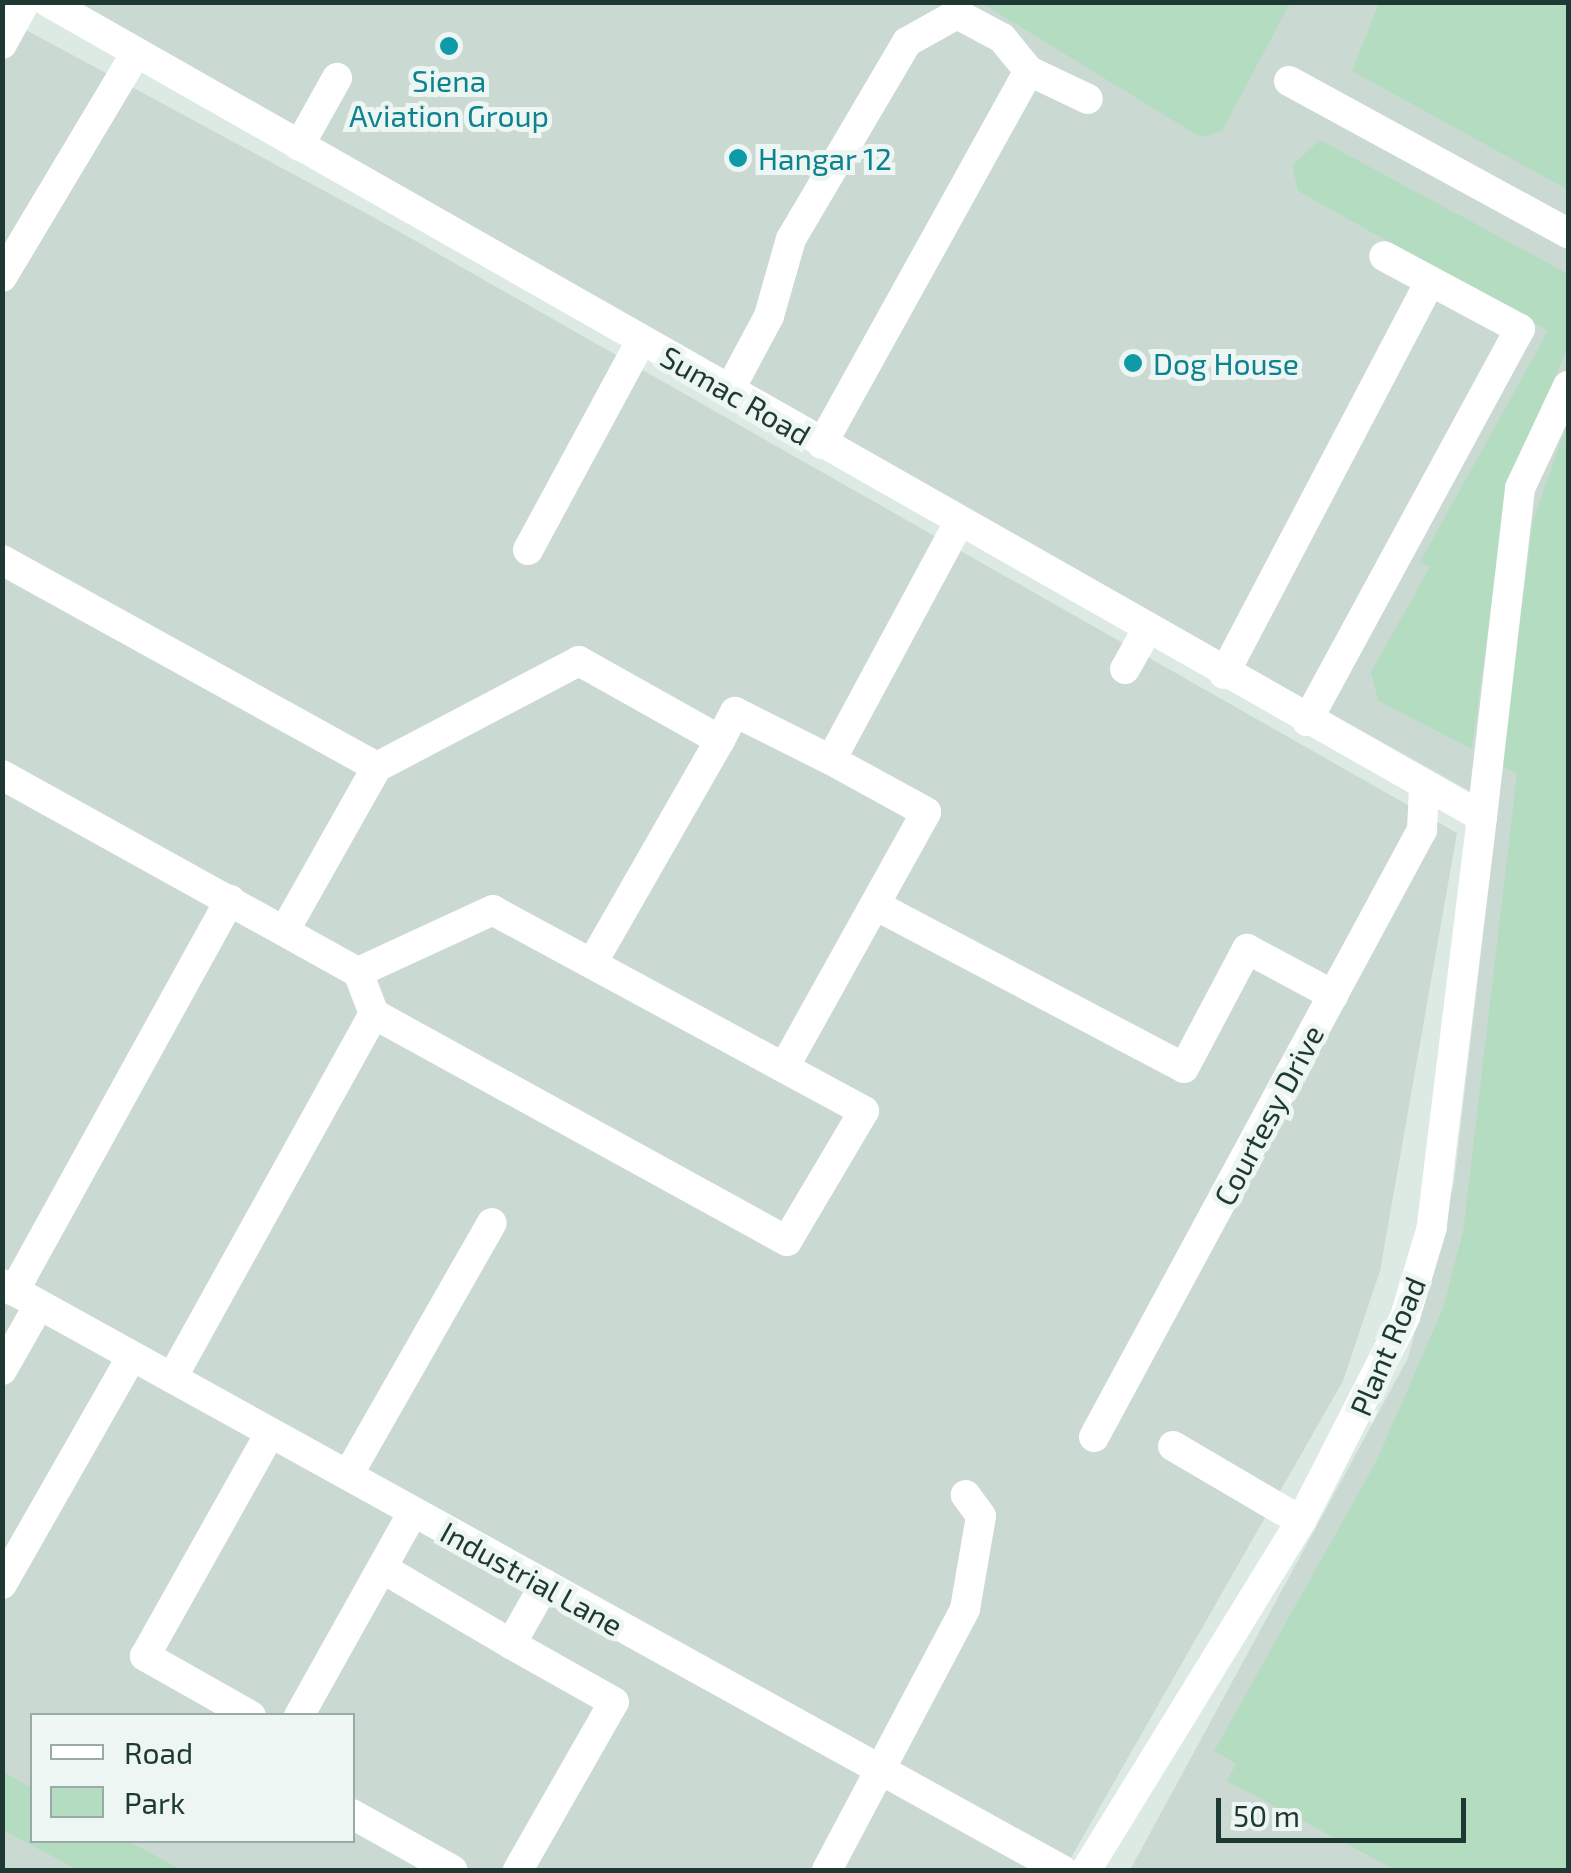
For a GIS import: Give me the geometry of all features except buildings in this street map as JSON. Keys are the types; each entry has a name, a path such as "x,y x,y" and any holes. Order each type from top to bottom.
{"street":[{"path":"2,44 25,2"},
{"name":"Sumac Road","path":"48,2 1424,788"},
{"path":"729,391 769,316 792,238 906,42 957,14 1002,38 1029,71 1088,100"},
{"path":"2,277 136,53"},
{"path":"822,444 1029,71"},
{"path":"299,146 337,78"},
{"path":"1289,81 1568,233"},
{"path":"1308,722 1520,330 1384,256"},
{"path":"1224,674 1430,282"},
{"path":"528,550 641,341"},
{"name":"Plant Road","path":"1086,1870 1301,1521 1375,1388 1432,1227 1520,488 1568,386"},
{"path":"831,760 959,522"},
{"path":"2,560 376,767"},
{"path":"1126,669 1147,630"},
{"path":"285,930 376,767 579,662 720,740"},
{"path":"594,960 735,712 831,760 926,812 786,1064"},
{"path":"2,775 358,972 374,1014 787,1241 864,1112 786,1064 493,910 358,972"},
{"path":"1424,788 1482,817"},
{"name":"Courtesy Drive","path":"1094,1437 1422,830 1424,788"},
{"path":"2,1370 19,1293 230,900"},
{"path":"875,905 1184,1068 1247,949 1333,995"},
{"path":"172,1378 374,1014"},
{"path":"348,1475 492,1223"},
{"name":"Industrial Lane","path":"19,1293 1062,1870"},
{"path":"2,1584 132,1356"},
{"path":"246,1713 145,1656 270,1432"},
{"path":"1173,1446 1301,1521"},
{"path":"827,1870 965,1609 981,1516 966,1495"},
{"path":"301,1713 413,1512"},
{"path":"382,1568 614,1702 518,1870"},
{"path":"511,1644 545,1584"},
{"path":"355,1816 452,1870"}],"shaded area":[{"path":"63,3 1568,3 1568,1870 1130,1870 1408,1358 1454,1183 1498,807"},
{"path":"2,17 384,223 1457,833 1380,1271 1343,1381 1064,1870 3,1870"}],"green space":[{"path":"980,2 1290,3 1222,131 1200,137"},
{"path":"1379,3 1568,3 1568,190 1352,71"},
{"path":"1320,140 1568,274 1568,347 1507,487 1472,749 1378,701 1371,672 1430,567 1420,562 1548,331 1298,191 1292,165"},
{"path":"1568,421 1568,1870 1396,1870 1227,1781 1236,1764 1214,1751 1377,1460 1443,1308 1463,1232 1517,774 1501,765 1533,521"},
{"path":"2,1771 30,1787 30,1843 132,1843 182,1870 78,1870 3,1830"}],"place":[{"name":"Siena Aviation Group","path":"449,46"},
{"name":"Hangar 12","path":"738,158"},
{"name":"Dog House","path":"1133,363"}]}
